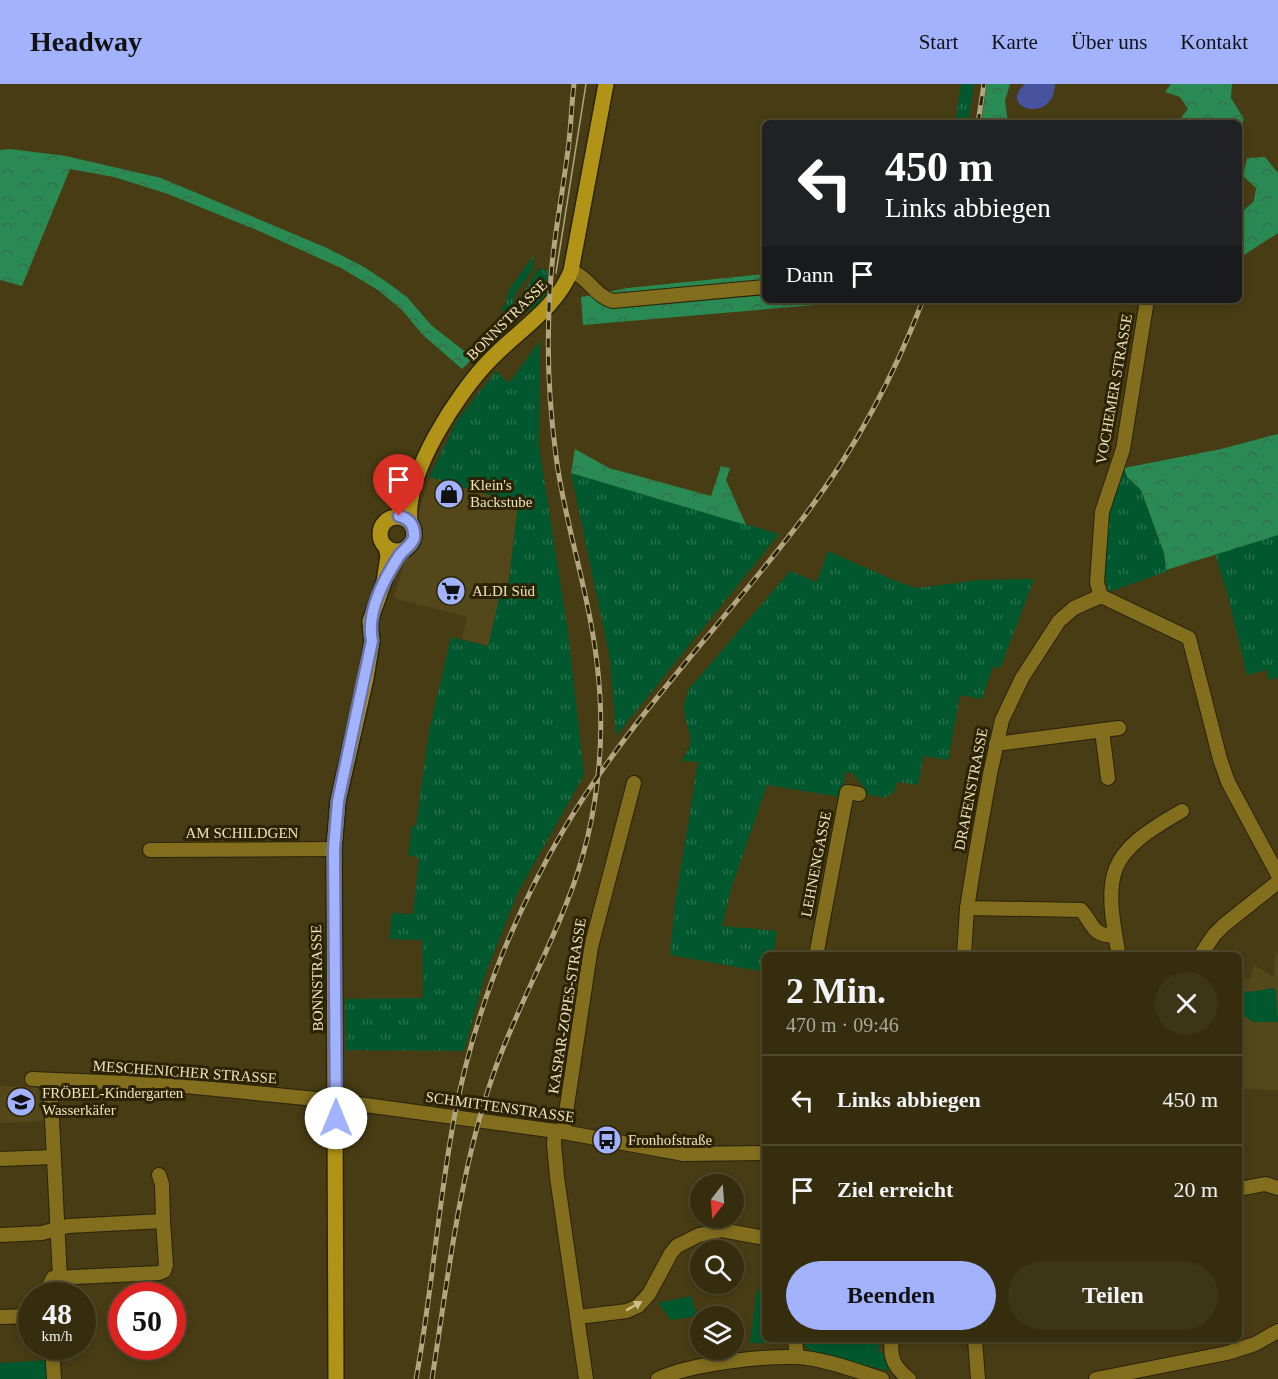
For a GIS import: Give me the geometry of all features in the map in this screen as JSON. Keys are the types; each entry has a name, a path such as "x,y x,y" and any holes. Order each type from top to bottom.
{"main road":[{"name":"BONNSTRASSE","path":"410,521 411,498 423,463 450,411 488,362 561,292 571,271 606,84"},
{"name":"BONNSTRASSE","path":"393,516 411,498"},
{"path":"393,516 410,521 414,538 408,547 395,551 386,547 380,538 384,522 393,516"},
{"name":"BONNSTRASSE","path":"336,1379 334,849 338,801 372,641 370,621 384,582 388,556 386,547"},
{"name":"BONNSTRASSE","path":"384,582 404,550"}],"street":[{"path":"571,271 586,280 606,299 613,301 762,287"},
{"name":"VOCHEMER STRASSE","path":"1101,596 1097,583 1102,512 1122,449 1146,303"},
{"path":"1101,596 1189,638 1228,782 1278,875"},
{"name":"DRAFENSTRASSE","path":"963,952 967,908 1002,720 1011,699 1059,621 1074,608 1101,596"},
{"path":"996,744 1119,728"},
{"path":"1102,731 1108,778"},
{"name":"KASPAR-ZOPES-STRASSE","path":"559,1132 591,947 634,783"},
{"name":"LEHNENGASSE","path":"817,952 847,792 859,794"},
{"path":"1118,952 1110,896 1116,867 1122,856 1140,837 1182,811"},
{"name":"AM SCHILDGEN","path":"150,850 334,849"},
{"path":"1203,952 1224,925 1278,882"},
{"path":"967,908 1081,909 1090,926 1106,936 1115,936"},
{"name":"MESCHENICHER STRASSE","path":"32,1079 175,1085 336,1101"},
{"path":"50,1080 60,1278"},
{"name":"SCHMITTENSTRASSE","path":"336,1101 559,1132 684,1155 762,1153"},
{"path":"559,1132 554,1144 557,1178 586,1379"},
{"path":"0,1159 53,1157"},
{"path":"51,1282 53,1278 164,1271 166,1265 164,1221 162,1184 159,1175"},
{"path":"1242,1189 1265,1185 1278,1188"},
{"path":"0,1235 42,1233 68,1226 164,1221"},
{"path":"578,1317 627,1311 638,1306 649,1294 677,1246 699,1235 722,1230 762,1237"},
{"path":"0,1317 18,1316"},
{"path":"1101,1379 1238,1345 1255,1344 1278,1331"},
{"path":"795,1342 797,1357"},
{"path":"892,1342 891,1356 895,1366 909,1379"},
{"path":"975,1342 978,1379"},
{"path":"658,1379 683,1370 708,1365 797,1357 863,1376 882,1379"},
{"path":"53,1360 54,1379"}],"shaded area":[{"path":"431,477 518,504 508,588 502,587 488,646 462,639 467,617 394,598"},
{"path":"1278,953 1278,1090 1244,1089 1242,978 1250,979 1254,965 1274,977 1276,954"},
{"name":"FRÖBEL-Kindergarten Wasserkäfer","path":"0,1086 38,1089 44,1121 0,1123"}],"green space":[{"path":"961,84 974,84 968,120 955,120"},
{"path":"987,84 1010,84 1005,101 1008,120 981,120"},
{"path":"1171,84 1232,84 1231,98 1244,119 1242,123 1242,120 1212,120 1211,118 1210,120 1179,120 1188,109 1180,97 1165,92"},
{"path":"10,149 66,156 161,178 327,248 364,267 407,297 431,325 473,358 462,369 423,335 402,310 378,290 341,268 168,194 114,177 70,169 22,286 0,280 0,150"},
{"path":"1265,157 1278,173 1278,233 1242,256 1242,212 1254,201 1256,188 1243,176 1247,158"},
{"path":"533,256 531,273 514,298 512,319 509,312 501,311 507,301 508,291"},
{"path":"538,269 548,270 546,297 530,311 524,310 519,305 520,298"},
{"path":"762,274 762,303 839,303 583,325 581,297 628,288"},
{"path":"540,341 539,446 568,632 584,775 517,894 485,975 464,1051 346,1050 345,999 423,998 422,940 389,939 392,913 413,914 419,858 408,855 412,826 416,826 429,731 451,637 488,646 502,586 508,588 518,504 429,477 458,419 496,371 509,383"},
{"path":"1278,434 1278,535 1166,570 1164,553 1141,490 1127,477 1124,468 1221,449"},
{"path":"575,449 609,468 711,496 721,466 730,468 726,480 746,525 571,473"},
{"path":"1124,468 1127,477 1141,490 1164,553 1168,571 1109,592 1104,575 1105,514"},
{"path":"571,473 779,534 616,736 610,659"},
{"path":"1278,535 1278,678 1269,680 1267,670 1247,675 1227,592 1215,554"},
{"path":"828,551 917,588 980,580 1034,579 1001,666 999,669 993,666 982,699 960,695 948,760 924,756 918,785 897,782 894,792 885,798 865,794 865,789 853,773 846,772 841,797 767,785 731,889 722,926 777,931 774,952 762,952 762,971 670,955 675,904 698,762 681,761 690,741 684,709 689,689 790,571 817,582"},
{"path":"1274,988 1278,1022 1253,1022 1242,1015 1244,991"},
{"path":"757,1290 762,1291 762,1342 785,1342 750,1343"},
{"path":"691,1296 694,1306 690,1306 690,1317 671,1320 658,1303"},
{"path":"802,1342 879,1342 879,1353 886,1353 889,1371 809,1351"},
{"path":"49,1360 50,1379 0,1379 0,1363"}],"water":[{"path":"1025,84 1055,84 1052,97 1046,105 1037,109 1029,109 1021,106 1017,100 1018,93"}],"tram line":[{"path":"556,273 586,84"}],"railway":[{"path":"432,1379 463,1189 481,1115 492,1078 509,1035 572,890 588,837 597,783 601,723 597,661 559,474 553,434 549,366 549,298 552,261 568,148 574,84"},
{"path":"978,120 984,84"},
{"path":"416,1379 448,1151 462,1081 483,1006 511,933 564,829 619,746 776,553 841,464 886,384 922,303"}],"place":[{"name":"Klein's Backstube","path":"449,494"},
{"name":"ALDI Süd","path":"451,591"},
{"name":"FRÖBEL-Kindergarten Wasserkäfer","path":"21,1102"},
{"name":"Fronhofstraße","path":"607,1140"}],"route":[{"path":"336,1118 334,849 338,801 366,678 372,641 370,621 384,582 399,556 414,538 415,532 410,521 399,516"}]}
